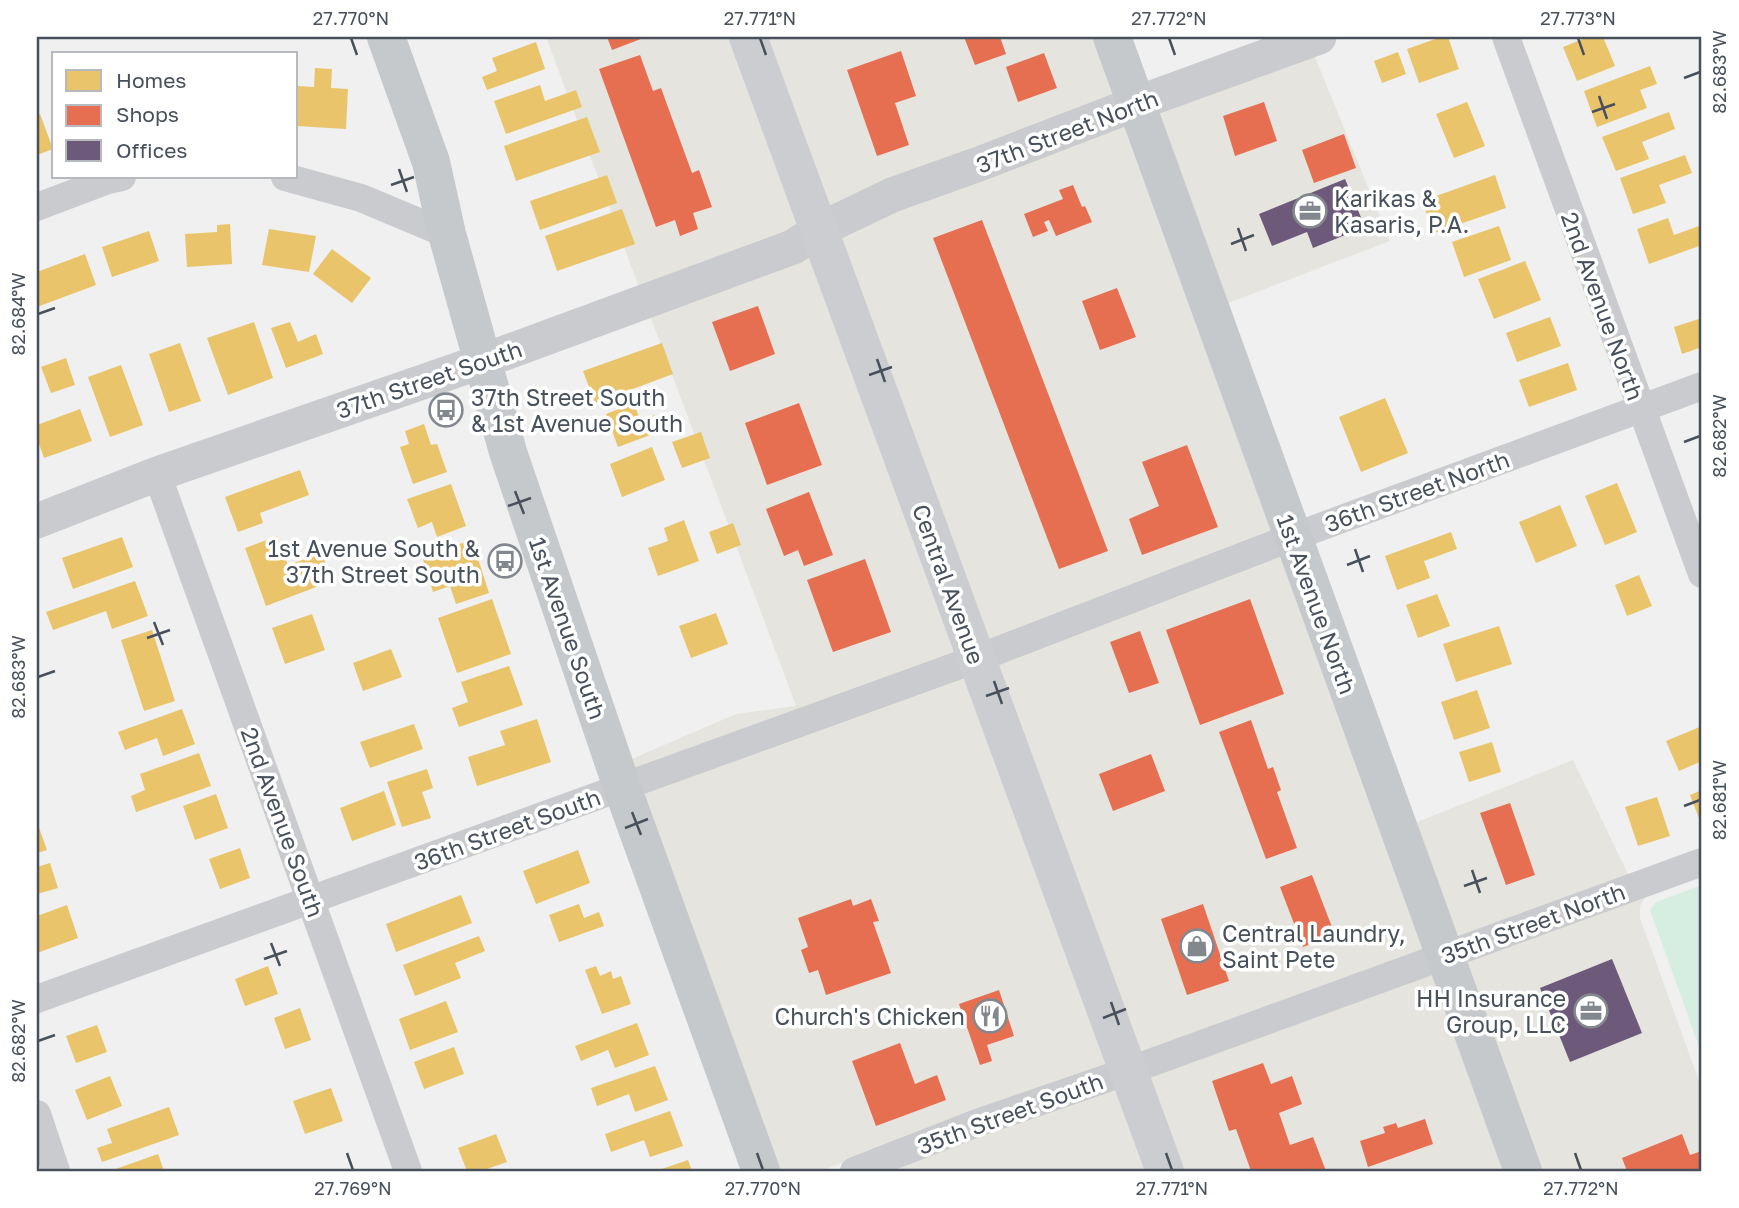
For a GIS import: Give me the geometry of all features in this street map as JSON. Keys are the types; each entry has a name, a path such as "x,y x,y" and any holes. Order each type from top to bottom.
{"main road":[{"name":"1st Avenue South","path":"386,37 431,162 447,234 508,452 622,787 761,1171"},
{"name":"Central Avenue","path":"748,37 1166,1171"},
{"name":"1st Avenue North","path":"1112,37 1523,1171"}],"street":[{"name":"37th Street North","path":"819,230 892,195 1319,37"},
{"name":"2nd Avenue North","path":"1506,37 1702,574"},
{"path":"37,207 117,178"},
{"path":"289,178 361,198 447,234"},
{"name":"37th Street South","path":"37,521 157,474 483,360 793,247 819,230"},
{"name":"36th Street North","path":"976,659 1293,537 1702,387"},
{"name":"2nd Avenue South","path":"157,474 408,1171"},
{"name":"36th Street South","path":"37,999 976,659"},
{"name":"35th Street North","path":"1128,1071 1702,862"},
{"name":"35th Street South","path":"854,1171 977,1123 1128,1071"},
{"path":"37,1114 56,1171"}],"shaded area":[{"path":"546,37 733,37 802,224 787,237 640,290"},
{"path":"762,37 1095,37 1114,100 826,211"},
{"path":"1313,52 1390,241 1223,305 1152,111"},
{"path":"1127,120 1276,531 985,643 834,233"},
{"path":"811,248 960,652 631,771 627,761 736,714 796,706 649,313"},
{"path":"1284,553 1429,949 1136,1055 993,665"},
{"path":"968,675 1111,1064 973,1112 821,1171 775,1171 639,794"},
{"path":"1573,760 1629,876 1454,940 1412,824"},
{"path":"1652,893 1640,906 1640,918 1702,1089 1702,1171 1538,1171 1463,962"},
{"path":"1437,971 1508,1171 1180,1171 1145,1078"},
{"path":"1119,1087 1151,1171 887,1171 982,1134"}],"green space":[{"path":"1702,885 1702,1055 1650,910 1656,902"}],"building: Homes":[{"path":"1448,37 1459,69 1419,83 1407,49"},
{"path":"1588,37 1603,37 1615,66 1577,81 1563,47"},
{"path":"536,42 545,69 487,90 482,77 497,71 492,58"},
{"path":"1398,52 1406,74 1382,83 1374,61"},
{"path":"1650,66 1657,84 1640,90 1647,108 1597,127 1584,91"},
{"path":"315,68 332,69 331,88 348,89 346,129 298,126 298,86 314,87"},
{"path":"540,85 545,101 576,90 582,107 506,134 494,101"},
{"path":"1467,102 1485,146 1454,158 1436,114"},
{"path":"1669,112 1675,129 1642,142 1649,159 1616,171 1602,137"},
{"path":"40,114 52,149 37,155 37,115"},
{"path":"587,117 600,152 516,181 504,146"},
{"path":"1685,155 1692,173 1659,185 1666,203 1633,214 1620,178"},
{"path":"607,175 617,203 540,230 530,201"},
{"path":"1495,175 1506,208 1434,233 1422,201"},
{"path":"622,209 635,244 557,271 545,236"},
{"path":"1668,218 1674,235 1702,225 1702,245 1649,264 1637,229"},
{"path":"230,224 232,264 187,267 185,234 217,232 217,225"},
{"path":"1499,226 1511,260 1464,277 1452,242"},
{"path":"269,229 316,236 309,272 262,265"},
{"path":"149,231 159,261 112,277 102,247"},
{"path":"332,249 371,278 352,303 313,274"},
{"path":"85,254 96,285 37,307 37,272"},
{"path":"1525,261 1541,300 1494,319 1478,279"},
{"path":"1550,317 1561,346 1517,362 1506,333"},
{"path":"1702,318 1702,347 1682,354 1674,327"},
{"path":"254,322 273,378 228,395 207,338"},
{"path":"290,322 298,342 316,334 323,354 286,368 271,328"},
{"path":"180,343 201,401 169,412 149,354"},
{"path":"662,343 673,374 595,403 583,371"},
{"path":"66,358 75,385 51,393 41,367"},
{"path":"1568,363 1577,390 1529,407 1519,380"},
{"path":"121,365 143,425 110,437 88,377"},
{"path":"1385,398 1408,453 1361,472 1339,417"},
{"path":"634,403 640,420 655,415 661,431 618,447 606,414"},
{"path":"80,409 92,441 44,458 37,438 37,425"},
{"path":"424,424 431,445 437,444 447,472 413,484 400,447 409,444 405,431"},
{"path":"701,432 710,458 682,468 672,442"},
{"path":"652,447 665,480 622,497 610,464"},
{"path":"300,470 309,495 260,513 263,523 238,532 225,497"},
{"path":"1617,483 1637,532 1605,545 1585,496"},
{"path":"451,484 466,526 437,537 432,522 418,528 407,499"},
{"path":"1560,505 1577,546 1536,563 1519,522"},
{"path":"684,520 699,561 658,576 648,548 668,541 664,528"},
{"path":"733,523 741,545 717,554 709,532"},
{"path":"1451,532 1457,549 1424,561 1430,578 1397,590 1385,556"},
{"path":"277,536 288,565 322,553 332,581 266,606 245,548"},
{"path":"122,537 133,567 73,589 62,558"},
{"path":"472,540 489,593 456,604 450,586 433,592 422,556"},
{"path":"1639,575 1652,606 1627,616 1615,585"},
{"path":"135,581 148,616 112,629 106,611 53,630 46,612"},
{"path":"1437,594 1450,626 1418,638 1406,605"},
{"path":"492,599 511,654 457,673 438,618"},
{"path":"716,613 728,644 691,658 679,626"},
{"path":"312,614 325,650 285,664 272,628"},
{"path":"1499,626 1512,664 1456,682 1443,644"},
{"path":"152,630 175,701 144,711 121,640"},
{"path":"391,649 402,677 363,691 353,663"},
{"path":"509,666 523,705 459,727 452,708 468,702 461,682"},
{"path":"1477,690 1490,728 1454,740 1441,702"},
{"path":"182,709 195,744 163,756 157,738 125,750 118,732"},
{"path":"537,719 551,762 477,786 468,757 505,745 500,731"},
{"path":"414,724 423,749 370,768 360,742"},
{"path":"1702,726 1702,761 1679,771 1666,741"},
{"path":"1492,742 1501,772 1469,782 1459,752"},
{"path":"199,753 211,786 136,812 131,796 145,790 140,774"},
{"path":"427,769 433,788 422,792 431,818 402,827 387,782"},
{"path":"1702,790 1702,826 1690,795"},
{"path":"384,791 396,825 352,841 340,808"},
{"path":"216,794 228,828 195,840 183,806"},
{"path":"1657,797 1670,836 1638,846 1625,807"},
{"path":"37,822 47,850 37,853"},
{"path":"240,848 250,878 220,889 209,859"},
{"path":"578,850 590,883 536,904 523,871"},
{"path":"50,863 58,888 37,894 37,867"},
{"path":"461,895 472,923 396,952 386,924"},
{"path":"579,904 584,918 599,912 604,926 559,942 549,915"},
{"path":"67,905 78,938 37,953 37,916"},
{"path":"479,936 485,951 455,963 461,978 415,996 403,965"},
{"path":"268,966 278,994 245,1006 235,979"},
{"path":"596,966 600,976 611,971 613,979 621,976 631,1004 602,1014 585,970"},
{"path":"446,1001 458,1032 410,1050 399,1019"},
{"path":"300,1008 311,1040 285,1049 274,1018"},
{"path":"637,1023 649,1055 615,1068 608,1050 581,1061 575,1046"},
{"path":"97,1025 107,1052 76,1063 66,1036"},
{"path":"454,1047 464,1074 424,1089 414,1062"},
{"path":"655,1066 668,1100 635,1112 629,1094 597,1106 591,1088"},
{"path":"110,1076 122,1106 87,1120 75,1090"},
{"path":"331,1088 343,1121 305,1134 293,1101"},
{"path":"169,1107 179,1135 102,1162 97,1148 112,1143 107,1129"},
{"path":"670,1111 683,1146 650,1157 644,1140 611,1152 605,1134"},
{"path":"496,1134 507,1162 481,1171 467,1171 458,1148"},
{"path":"158,1154 164,1171 110,1171"},
{"path":"688,1160 692,1171 656,1171"}],"building: Shops":[{"path":"607,37 646,37 612,50"},
{"path":"964,37 1000,37 1006,54 975,65"},
{"path":"901,51 916,96 895,103 909,145 877,156 847,70"},
{"path":"1044,53 1057,88 1018,102 1006,67"},
{"path":"640,55 653,91 661,88 692,173 699,170 712,207 693,213 698,229 680,236 675,220 656,227 599,69"},
{"path":"1264,102 1277,141 1235,156 1223,116"},
{"path":"1344,134 1356,168 1314,183 1302,150"},
{"path":"1073,185 1092,222 1056,236 1049,220 1044,222 1048,231 1033,237 1024,214 1063,199 1059,190"},
{"path":"982,220 1108,551 1059,569 933,238"},
{"path":"1117,288 1136,337 1100,350 1082,301"},
{"path":"758,306 775,354 730,371 712,322"},
{"path":"799,403 822,465 767,485 745,423"},
{"path":"1187,445 1218,527 1142,555 1129,519 1159,506 1142,462"},
{"path":"809,492 833,555 804,566 798,550 784,556 766,509"},
{"path":"865,559 891,632 833,652 807,580"},
{"path":"1250,599 1284,694 1200,725 1166,630"},
{"path":"1140,631 1159,683 1129,693 1110,642"},
{"path":"1251,720 1268,769 1273,767 1281,790 1277,792 1297,848 1266,859 1219,732"},
{"path":"1151,754 1165,791 1113,811 1099,774"},
{"path":"1510,803 1535,875 1506,885 1480,813"},
{"path":"1312,875 1335,935 1303,947 1280,887"},
{"path":"851,899 853,906 871,899 879,921 873,922 891,973 826,995 818,970 809,973 801,950 808,947 798,918"},
{"path":"1203,904 1229,981 1187,995 1161,919"},
{"path":"999,990 1014,1036 987,1045 992,1061 980,1065 959,1004"},
{"path":"900,1043 915,1084 937,1075 946,1100 876,1126 852,1061"},
{"path":"1263,1063 1271,1084 1292,1076 1302,1104 1279,1113 1290,1145 1313,1137 1326,1171 1251,1171 1236,1129 1229,1131 1212,1081"},
{"path":"1425,1119 1433,1144 1368,1167 1360,1141 1385,1133 1383,1127 1396,1123 1398,1128"},
{"path":"1682,1134 1690,1155 1702,1151 1702,1171 1627,1171 1622,1158"}],"building: Offices":[{"path":"1345,179 1365,227 1313,248 1307,232 1272,246 1259,214"},
{"name":"HH Insurance Group, LLC","path":"1612,959 1642,1033 1570,1062 1540,988"}],"place":[{"name":"Karikas & Kasaris, P.A.","path":"1310,211"},
{"name":"37th Street South & 1st Avenue South","path":"446,410"},
{"name":"1st Avenue South & 37th Street South","path":"505,561"},
{"name":"Central Laundry, Saint Pete","path":"1197,946"},
{"name":"HH Insurance Group, LLC","path":"1591,1011"},
{"name":"Church's Chicken","path":"990,1016"}]}
